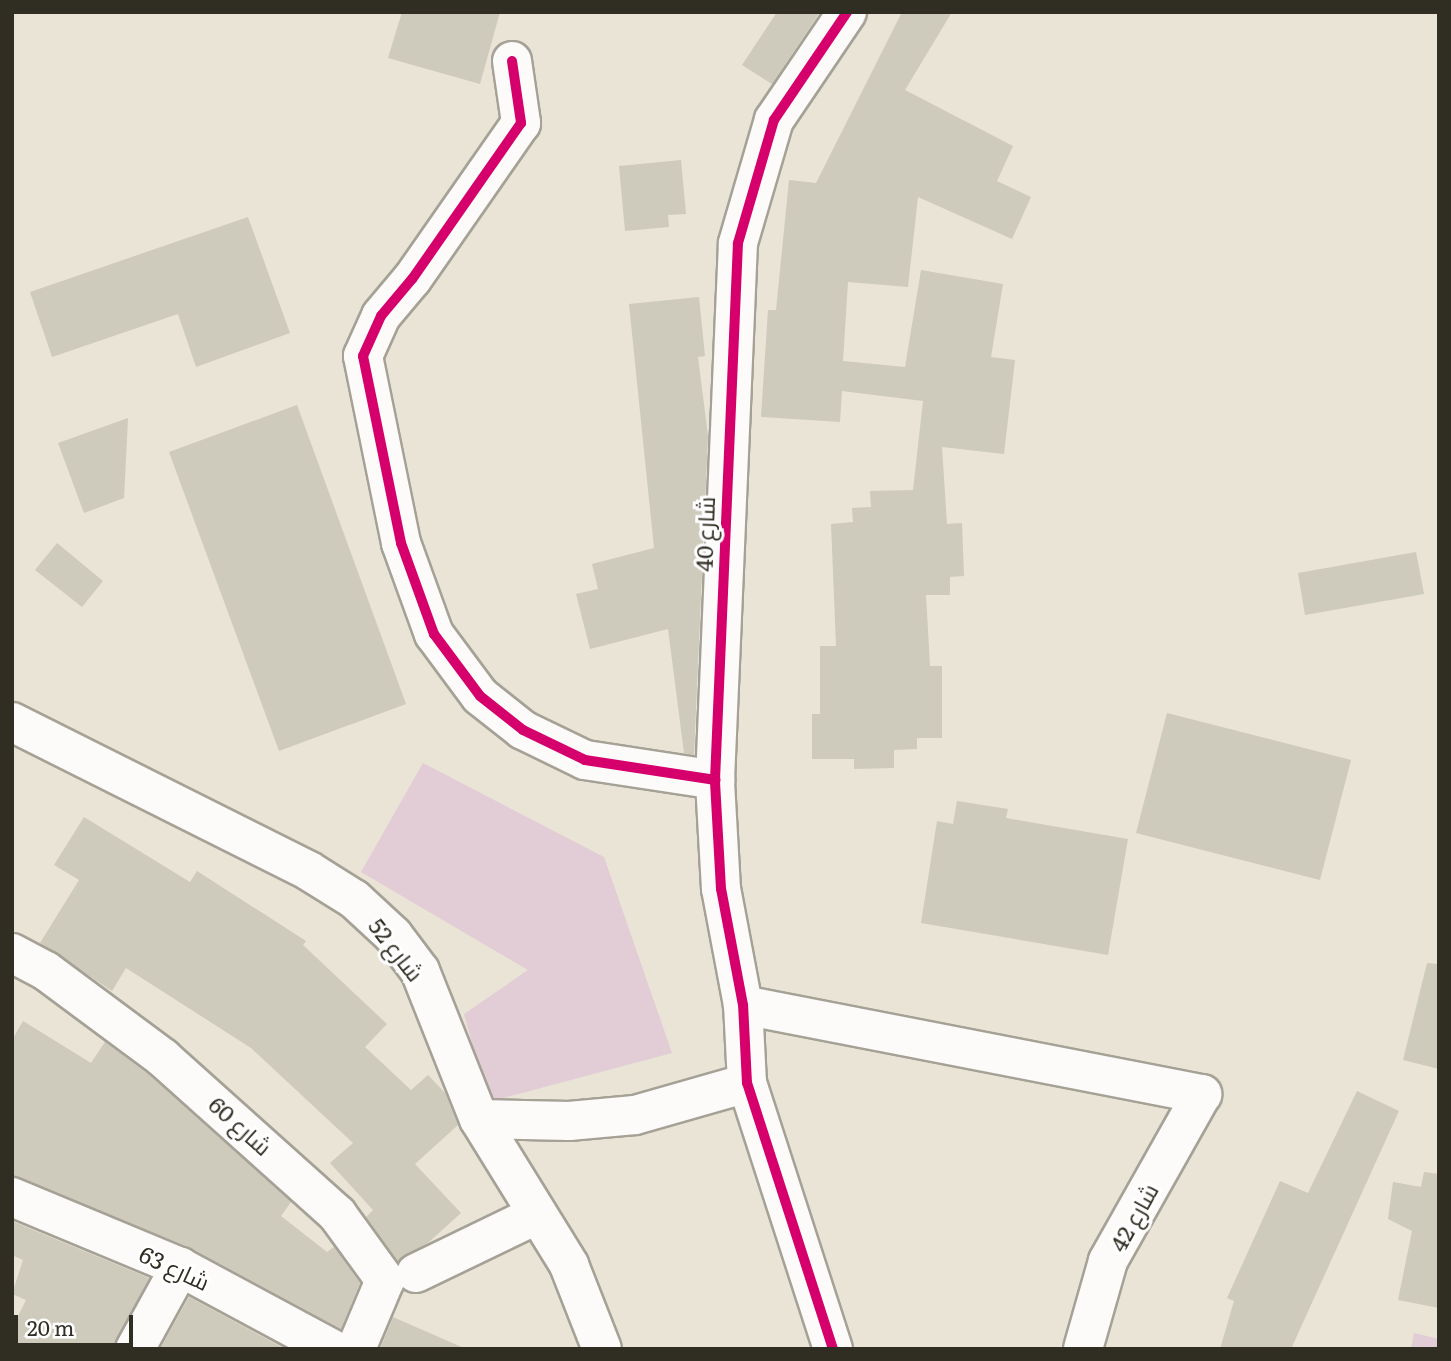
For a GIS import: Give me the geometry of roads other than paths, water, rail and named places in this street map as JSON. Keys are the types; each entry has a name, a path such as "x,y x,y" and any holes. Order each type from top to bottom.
{"street":[{"name":"شارع 40","path":"832,1349 747,1083 743,1005 721,889 715,780 738,243 774,120 847,12"},
{"path":"512,61 521,123 412,279 381,316 363,356 401,542 434,634 480,696 523,730 586,760 715,780"},
{"name":"شارع 52","path":"12,722 309,871 354,899 393,935 421,971 479,1119 569,1265 602,1349"},
{"name":"شارع 60","path":"12,953 46,971 163,1058 337,1214 386,1280 356,1349"},
{"name":"شارع 42","path":"743,1005 1202,1094 1108,1261 1083,1349"},
{"path":"479,1119 569,1121 635,1115 747,1083"},
{"name":"شارع 63","path":"12,1197 180,1267 332,1349"},
{"path":"416,1273 536,1215"},
{"path":"135,1349 180,1267"}]}
